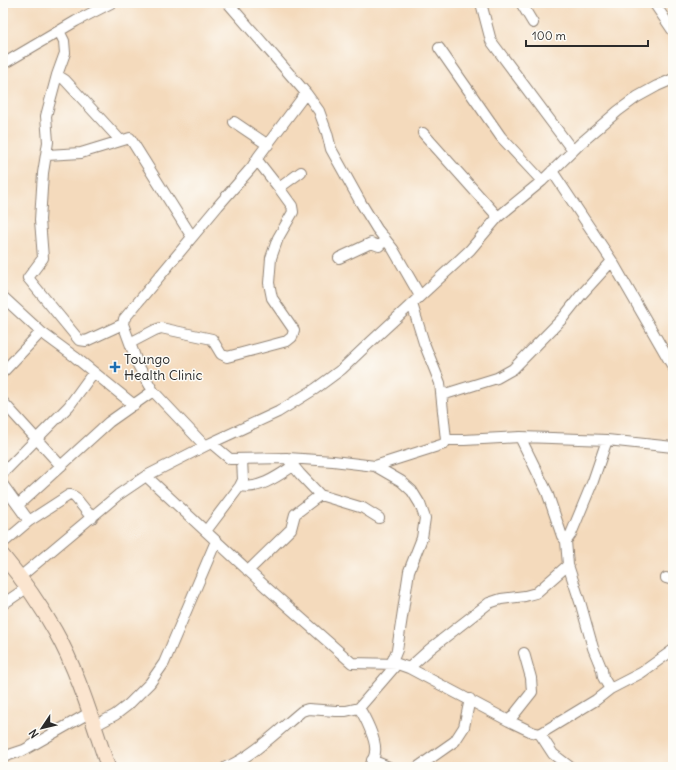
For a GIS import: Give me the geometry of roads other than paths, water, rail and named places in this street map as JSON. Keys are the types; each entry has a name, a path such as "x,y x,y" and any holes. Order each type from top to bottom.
{"main road":[{"path":"3,556 24,582 56,632 72,666 108,767"}],"street":[{"path":"3,64 111,3"},
{"path":"228,3 306,93 319,111 331,149 361,203 393,249 420,296"},
{"path":"481,3 491,41 573,151"},
{"path":"520,3 533,22"},
{"path":"654,3 673,31"},
{"path":"59,31 64,41 65,53 57,75 46,116 48,142 43,173 40,220 44,258 28,278 79,340 86,341 123,324"},
{"path":"439,48 501,137 542,181"},
{"path":"57,75 65,80 120,140"},
{"path":"3,604 24,582 118,495 146,476 278,412 315,390 342,369 470,250 498,217 542,181 618,111 638,97 673,79"},
{"path":"306,93 252,167 124,318 123,324 138,365 153,391 208,445 230,459 287,458 375,466 401,481 412,491 420,504 425,518 422,538 410,571 397,650 392,662 409,668 509,721 532,732 540,734 553,754 570,767"},
{"path":"234,122 268,145"},
{"path":"423,133 498,217"},
{"path":"47,155 81,153 130,138 192,237"},
{"path":"130,343 161,328 212,339 221,354 227,357 287,341 292,337 294,330 272,298 269,283 271,258 278,238 293,212 292,206 257,160"},
{"path":"552,171 612,261 673,367"},
{"path":"279,188 301,172"},
{"path":"339,258 371,243 379,246 383,242 384,237"},
{"path":"442,395 497,378 513,369 562,319 581,295 612,261"},
{"path":"3,298 41,332 134,405"},
{"path":"375,466 444,444 446,440 440,383 424,343 412,304"},
{"path":"3,372 41,332"},
{"path":"3,473 37,440 68,406 93,373"},
{"path":"18,505 109,422 153,391"},
{"path":"3,402 61,466"},
{"path":"446,440 520,437 607,440 673,447"},
{"path":"520,437 545,486 562,536 566,541 568,565 593,648 602,670 603,677 610,689"},
{"path":"566,541 571,534 588,495 607,440"},
{"path":"287,458 320,495 363,508 379,518"},
{"path":"206,531 243,480 242,459"},
{"path":"240,486 252,487 277,476 294,466"},
{"path":"146,476 352,663 397,664"},
{"path":"3,485 29,521"},
{"path":"3,543 29,521 71,495 92,518"},
{"path":"248,570 291,529 295,514 320,495"},
{"path":"3,758 92,719 115,715 150,683 164,663 216,541"},
{"path":"409,668 430,649 489,603 501,599 515,598 536,593 568,565"},
{"path":"540,734 596,700 610,689 641,673 673,650"},
{"path":"509,721 532,692 531,678 524,653"},
{"path":"226,767 256,749 302,711 308,709 341,711 359,708 397,664"},
{"path":"418,767 455,741 464,727 470,699"},
{"path":"359,708 375,742 376,752 371,764 389,767"}],"place":[{"name":"Toungo Health Clinic","path":"115,367"}]}
